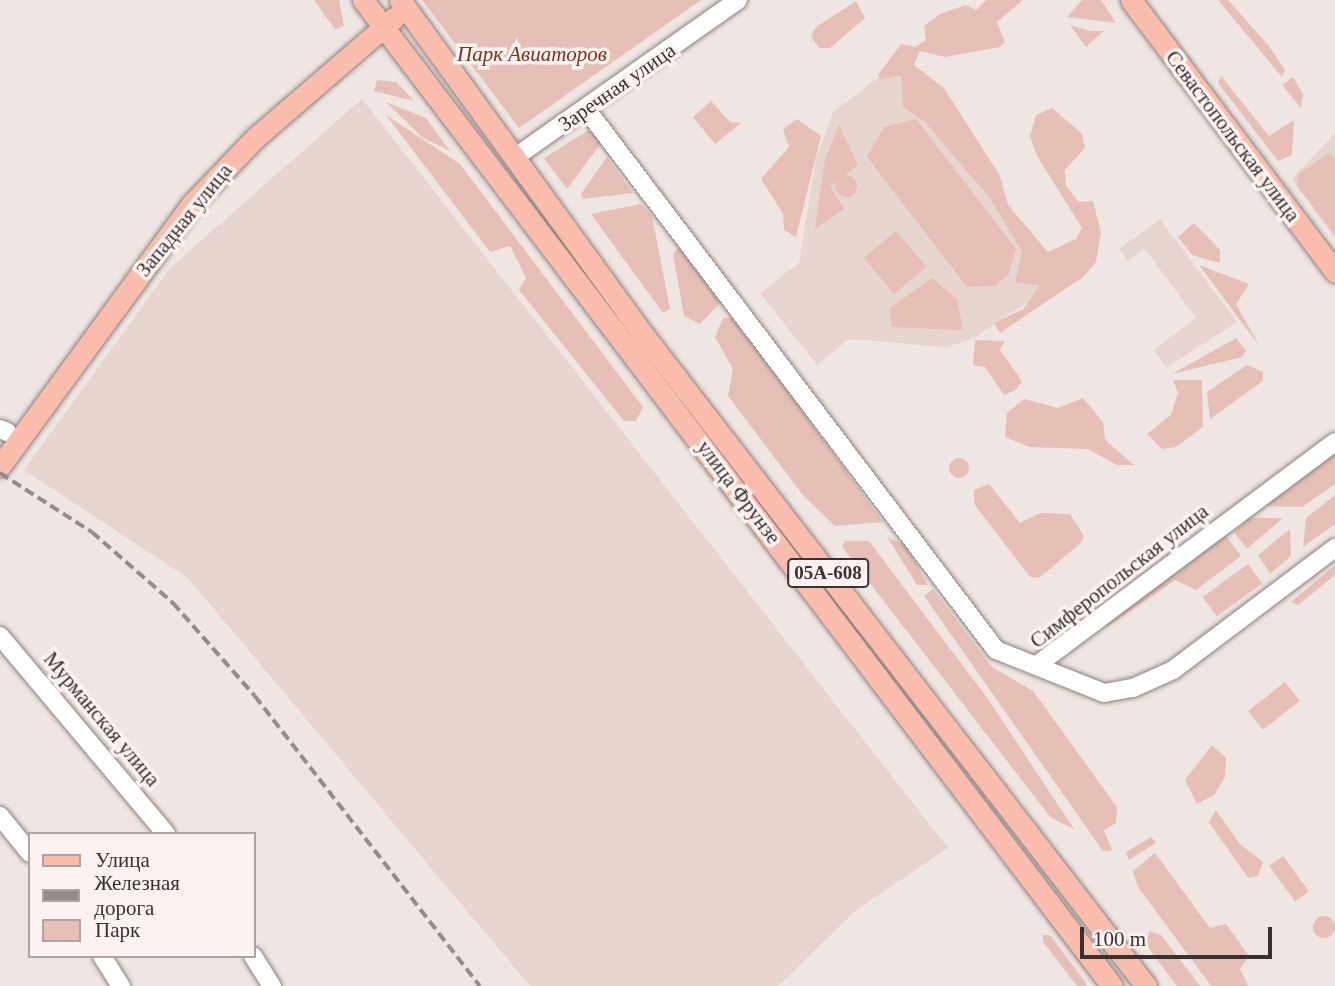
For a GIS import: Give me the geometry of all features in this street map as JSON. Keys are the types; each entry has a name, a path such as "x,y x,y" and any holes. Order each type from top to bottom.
{"main road":[{"name":"улица Фрунзе","path":"363,0 1112,986"},
{"name":"Севастопольская улица","path":"1131,0 1335,272"},
{"name":"улица Фрунзе","path":"403,4 514,158 1146,986"},
{"name":"Западная улица","path":"0,466 192,204 384,25 403,4"},
{"name":"Заречная улица","path":"494,171 514,158"}],"street":[{"name":"Заречная улица","path":"514,158 587,110 738,0"},
{"path":"587,110 996,650 1037,664"},
{"name":"Симферопольская улица","path":"1335,442 1037,664 1104,693 1157,679 1335,548"},
{"name":"Мурманская улица","path":"0,636 164,832"},
{"path":"0,816 28,851"},
{"path":"103,958 121,986"},
{"path":"254,958 272,986"}],"shaded area":[{"path":"896,64 1060,280 974,338 947,347 849,339 817,365 760,293 799,263 816,159 833,112"},
{"path":"362,99 948,848 856,910 778,986 530,986 188,578 24,470 170,268"},
{"path":"1335,133 1335,239 1292,179"},
{"path":"1160,219 1237,322 1166,368 1154,350 1196,318 1145,249 1128,261 1119,249"}],"green space":[{"path":"314,0 339,0 344,26 335,29"},
{"name":"Парк Авиаторов","path":"422,0 701,0 519,128"},
{"path":"986,0 1023,0 997,22 1005,42 1000,47 945,57 920,51 914,65 944,88 1000,176 1008,205 1048,252 1076,239 1082,228 1037,156 1030,136 1036,115 1052,108 1082,134 1085,148 1065,170 1066,186 1079,202 1093,201 1101,233 1096,262 1083,277 1000,333 994,323 1023,309 1040,285 1015,283 1022,252 990,198 924,121 903,107 901,75 881,80 878,75 901,44 915,47 926,40 924,26 940,14 966,5 976,10"},
{"path":"1082,0 1101,0 1116,23 1067,17"},
{"path":"1218,0 1228,0 1269,46 1285,70 1282,77"},
{"path":"856,1 865,18 830,48 819,48 811,36 816,27"},
{"path":"1070,25 1091,31 1104,31 1086,47"},
{"path":"1221,76 1269,136 1294,120 1292,155 1278,161 1218,83"},
{"path":"1293,77 1303,95 1301,108 1282,85"},
{"path":"377,80 396,82 414,101 374,91"},
{"path":"711,101 730,122 741,123 715,144 693,117"},
{"path":"386,102 426,118 450,151 423,138"},
{"path":"386,115 460,164 643,407 636,421 624,421 519,290 526,278 510,246 490,252"},
{"path":"797,119 821,136 796,237 784,230 783,214 761,179 789,147 783,129"},
{"path":"916,119 1016,249 1009,274 995,286 967,287 867,157 884,127"},
{"path":"839,125 858,165 830,186 844,209 815,229 825,159"},
{"path":"589,130 601,143 567,189 544,158"},
{"path":"1329,153 1335,158 1335,235 1297,186 1298,174"},
{"path":"607,157 633,193 582,199 581,194"},
{"path":"846,175 854,178 857,186 854,194 846,197 838,194 835,186 838,178"},
{"path":"641,204 652,216 670,309 663,313 591,214"},
{"path":"1194,223 1220,250 1220,263 1192,255 1178,237"},
{"path":"896,231 926,267 894,294 864,258"},
{"path":"679,247 721,302 700,324 684,316 673,254"},
{"path":"1199,265 1249,284 1236,304 1260,347"},
{"path":"932,278 957,299 963,330 892,327 890,308"},
{"path":"723,318 732,318 752,342 883,522 835,526 803,495 728,396 733,369 715,337"},
{"path":"1236,338 1246,351 1242,357 1172,374"},
{"path":"975,340 1005,341 1000,350 1022,381 1016,390 1004,395 985,367 973,365"},
{"path":"1247,365 1263,372 1263,381 1210,419 1207,392"},
{"path":"1173,380 1202,380 1203,427 1176,447 1162,449 1147,434 1171,415 1178,393"},
{"path":"1083,398 1103,422 1105,440 1134,465 1117,465 1088,449 1029,447 1005,437 1007,413 1024,399 1058,408"},
{"path":"1335,454 1335,484 1302,507 1265,506"},
{"path":"955,458 963,458 969,468 963,478 955,478 949,472 949,464"},
{"path":"989,484 1020,523 1040,513 1070,514 1084,536 1081,543 1039,578 1030,577 974,504 974,490"},
{"path":"1335,495 1335,524 1303,547 1306,518"},
{"path":"1249,518 1282,519 1247,549 1234,532"},
{"path":"1290,529 1291,556 1270,574 1258,555"},
{"path":"1224,533 1241,556 1196,590 1175,580 1107,627 1104,621"},
{"path":"888,538 905,544 928,585 917,585"},
{"path":"845,541 869,541 988,699 1074,829 1051,818 842,547"},
{"path":"1248,564 1262,583 1217,616 1203,597"},
{"path":"1335,565 1335,575 1298,605 1291,602"},
{"path":"933,589 992,667 1033,691 1117,807 1116,823 1104,830 1112,851 1103,851 924,596"},
{"path":"1285,682 1300,701 1263,730 1248,711"},
{"path":"1212,745 1226,758 1225,777 1214,795 1197,804 1185,780"},
{"path":"1216,810 1240,844 1263,862 1258,876 1248,878 1209,822"},
{"path":"1151,837 1156,843 1129,860 1126,852"},
{"path":"1155,853 1210,928 1226,924 1249,956 1240,969 1248,986 1211,986 1138,887 1133,871"},
{"path":"1283,856 1309,892 1295,902 1269,866"},
{"path":"1324,916 1332,919 1335,927 1332,935 1324,938 1316,935 1313,927 1316,919"},
{"path":"1149,931 1161,935 1200,986 1177,986 1147,946"},
{"path":"1043,935 1050,935 1086,986 1077,986 1043,942"}],"railway":[{"path":"0,473 92,532 173,603 255,696 480,986"}]}
